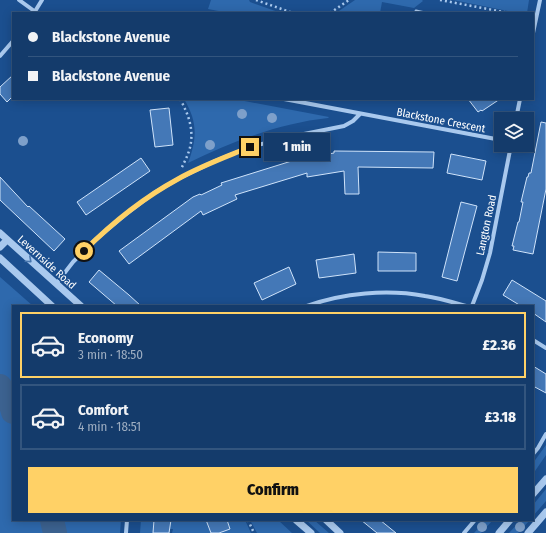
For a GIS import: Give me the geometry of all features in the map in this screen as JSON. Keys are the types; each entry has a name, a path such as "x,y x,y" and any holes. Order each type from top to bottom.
{"street":[{"path":"19,0 34,12"},
{"path":"36,12 42,0"},
{"path":"534,28 540,0"},
{"path":"0,56 12,42"},
{"name":"Blackstone Crescent","path":"289,100 494,139"},
{"path":"517,112 520,100"},
{"path":"56,284 94,241 125,215 178,179 215,161 250,147 289,137 344,126 353,121 360,114"},
{"name":"Langton Road","path":"472,305 490,253 510,152"},
{"name":"Levernside Road","path":"0,233 80,305"},
{"path":"0,246 7,240"},
{"path":"0,258 51,305"},
{"path":"311,305 357,295 380,294 423,295 462,305"},
{"path":"534,341 546,348"},
{"path":"534,453 546,434"},
{"path":"534,493 546,479"},
{"path":"528,533 546,512"},
{"path":"126,533 127,521"},
{"path":"297,521 311,533"},
{"path":"327,521 340,533"},
{"path":"464,533 475,521"},
{"path":"498,533 509,521"}],"lane":[{"path":"416,11 420,12"}],"path":[{"path":"256,0 290,12"},
{"path":"331,12 349,0"},
{"path":"440,0 504,12"},
{"path":"178,179 190,149 192,131 188,113 181,100"},
{"path":"248,521 254,533"}],"shaded area":[{"path":"211,0 249,0 250,2 278,12 224,12 208,9"},
{"path":"355,0 423,1 414,8 382,2 380,12 337,12"},
{"path":"453,0 529,0 527,12 513,12"},
{"path":"185,100 239,100 329,117 292,124 256,134 188,163 193,146 195,131 189,107"},
{"path":"0,277 32,305 12,305 12,521 121,521 120,533 0,533"},
{"path":"546,445 546,455 534,473 534,462"},
{"path":"546,489 546,501 534,515 534,504"},
{"path":"141,521 206,521 211,533 172,533 173,529 170,529 170,524 154,522 153,533 140,533"},
{"path":"227,521 245,521 251,533 219,533 230,529"},
{"path":"251,521 279,521 292,533 257,533"},
{"path":"307,521 315,521 329,533 320,533"},
{"path":"485,521 492,521 481,533 474,533"},
{"path":"520,521 529,521 518,533 509,533"}],"building":[{"path":"12,76 12,97 7,102 0,94 0,87"},
{"path":"469,100 498,100 482,111 481,110 478,112"},
{"path":"169,108 173,145 155,147 150,110"},
{"path":"541,122 546,123 546,189 533,254 513,250 514,246 512,246 519,222 523,202 521,202 527,177 529,173 531,173"},
{"path":"334,151 434,152 433,168 358,167 359,194 345,194 344,171 307,177 307,173 235,195 237,199 203,215 201,211 129,264 119,251 193,197 200,194 201,195 222,185 221,183 298,159 334,153"},
{"path":"451,154 486,161 482,180 447,173"},
{"path":"141,158 150,171 86,215 77,202"},
{"path":"0,177 28,207 29,206 65,239 54,251 0,200"},
{"path":"461,202 477,206 457,281 442,277"},
{"path":"378,252 416,253 416,271 378,271"},
{"path":"354,254 356,273 319,278 316,260"},
{"path":"289,267 296,284 262,300 254,283"},
{"path":"99,270 140,305 116,305 89,282"},
{"path":"512,280 546,301 546,322 534,314 534,305 519,305 503,295"},
{"path":"534,367 546,374 546,393 534,387"},
{"path":"154,521 171,521 169,533 153,533"},
{"path":"206,521 227,521 230,529 219,533 211,533"},
{"path":"362,521 381,521 396,533 377,533"}],"waterway":[{"path":"0,386 10,402 12,409"},
{"path":"52,521 55,533"}],"route":[{"path":"84,251 125,215 154,194 178,179 215,161 250,147"}]}
